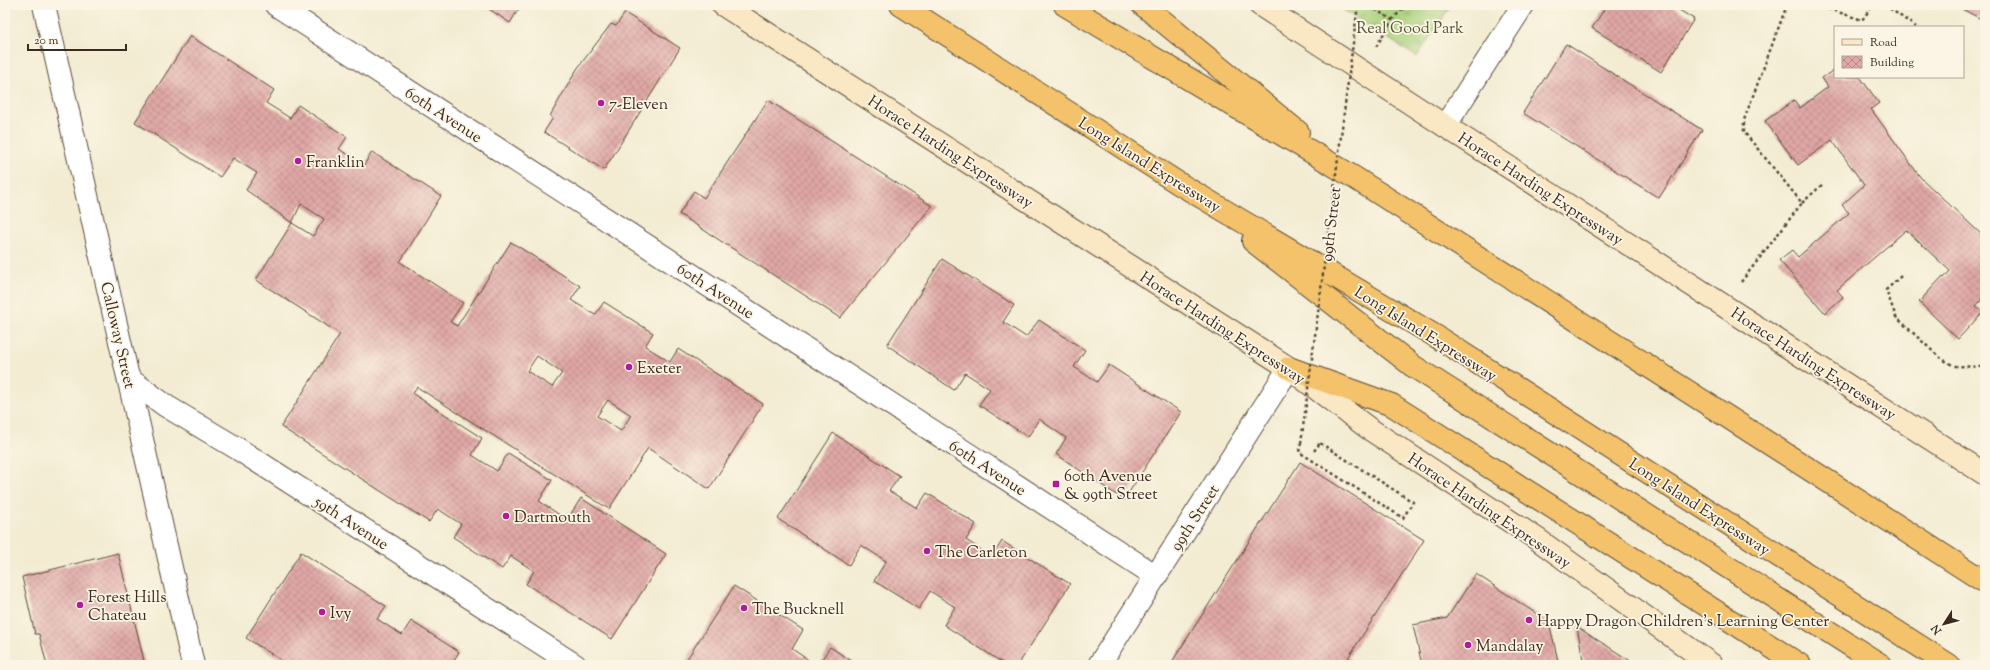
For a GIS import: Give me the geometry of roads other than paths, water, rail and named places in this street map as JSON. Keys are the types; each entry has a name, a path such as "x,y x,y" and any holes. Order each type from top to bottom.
{"highway":[{"name":"Long Island Expressway","path":"901,5 1178,183 1437,338 1949,665"},
{"path":"1065,5 1355,178 1985,582"},
{"path":"1143,5 1355,178"},
{"path":"1178,183 1413,366 1880,665"},
{"path":"1289,368 1392,405 1800,665"}],"main road":[{"name":"Horace Harding Expressway","path":"723,5 1289,368 1368,428 1537,539 1712,665"},
{"name":"Horace Harding Expressway","path":"1260,5 1985,474"}],"street":[{"name":"Calloway Street","path":"44,5 193,665"},
{"name":"60th Avenue","path":"276,5 1156,576"},
{"path":"1445,126 1523,5"},
{"name":"99th Street","path":"1099,665 1289,368"},
{"name":"59th Avenue","path":"129,379 166,406 235,447 575,665"}],"place":[{"name":"7-Eleven","path":"601,103"},
{"name":"Franklin","path":"298,161"},
{"name":"Exeter","path":"629,367"},
{"name":"60th Avenue & 99th Street","path":"1056,484"},
{"name":"Dartmouth","path":"506,516"},
{"name":"The Carleton","path":"927,551"},
{"name":"Forest Hills Chateau","path":"80,605"},
{"name":"The Bucknell","path":"744,608"},
{"name":"Ivy","path":"322,612"},
{"name":"Happy Dragon Children's Learning Center","path":"1529,620"},
{"name":"Mandalay","path":"1468,645"}],"park label":[{"name":"Real Good Park","path":"1410,27"}]}
